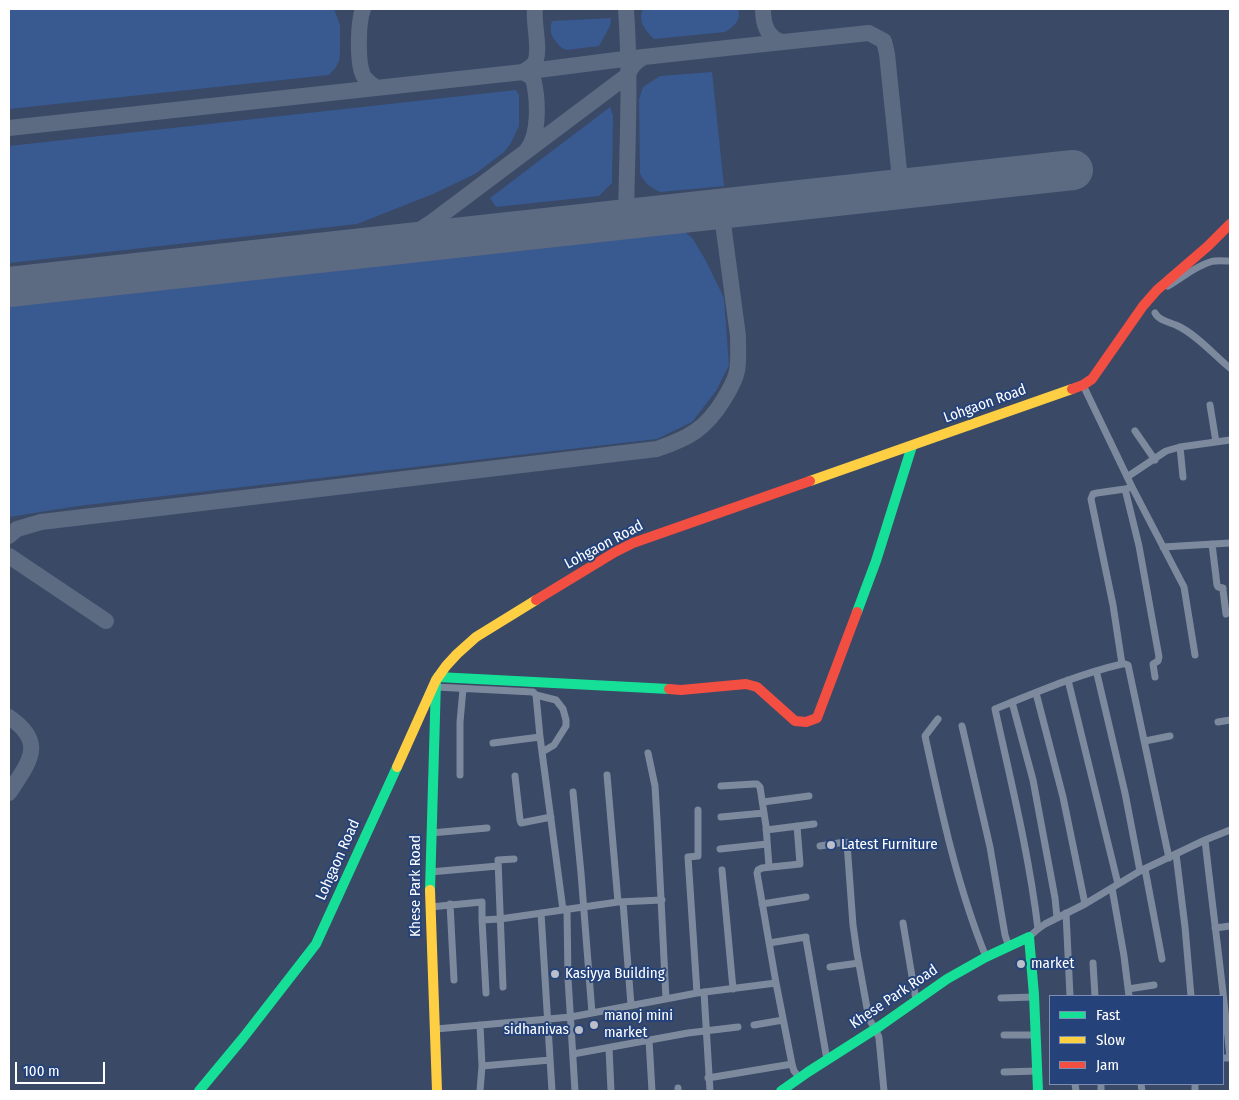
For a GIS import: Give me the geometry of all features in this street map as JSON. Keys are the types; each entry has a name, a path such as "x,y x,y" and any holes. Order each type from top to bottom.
{"street":[{"name":"Lohgaon Road","path":"199,1091 316,944 437,681 454,656 470,640 633,543 1083,385 1100,369 1143,306 1157,290 1208,246 1230,224"},
{"path":"1157,290 1212,261 1230,261"},
{"path":"1155,312 1156,316 1187,331 1230,368"},
{"path":"1083,385 1127,477 1159,657 1158,661 1153,664 1155,677"},
{"path":"1210,405 1216,442"},
{"path":"1136,431 1155,460"},
{"path":"1127,477 1166,451 1230,440"},
{"path":"437,681 681,690 746,684 757,687 795,721 812,721 817,718 832,681 876,562 912,446"},
{"path":"1180,448 1184,477"},
{"path":"1129,488 1164,547 1184,587 1195,655"},
{"path":"1122,664 1113,604 1091,499 1093,494 1129,488"},
{"path":"1164,547 1230,543"},
{"path":"1212,544 1217,585 1223,588 1226,614"},
{"path":"1038,929 1022,830 995,709 1068,680 1122,664 1128,665 1173,856 1185,927 1190,995"},
{"path":"1097,671 1162,959"},
{"path":"1068,680 1115,886 1129,992 1154,985"},
{"path":"437,681 463,689 533,692 536,695 556,700 562,706 566,726 554,745 542,752"},
{"name":"Khese Park Road","path":"437,681 430,833 430,906 437,1091"},
{"path":"460,776 460,722 463,689"},
{"path":"1036,693 1063,797 1085,904"},
{"path":"536,695 542,752 565,909 574,1091"},
{"path":"1012,702 1033,780 1057,918"},
{"path":"938,719 925,736 948,839 976,934 986,957"},
{"path":"1218,722 1230,720"},
{"path":"962,726 990,847 1005,935 1009,947"},
{"path":"493,744 540,736"},
{"path":"1145,741 1170,736"},
{"path":"648,753 655,786 666,999"},
{"path":"607,774 631,1005"},
{"path":"515,776 521,823 551,817"},
{"path":"721,786 757,784 760,787 769,867"},
{"path":"573,792 592,1013"},
{"path":"762,802 809,796"},
{"path":"698,810 698,856 688,857 710,1091"},
{"path":"721,817 764,813"},
{"path":"766,830 814,824"},
{"path":"797,826 800,864 762,868 757,873 792,1064 794,1071 800,1078"},
{"path":"430,833 487,828"},
{"path":"1038,1091 1034,974 1029,937 1038,929 1143,870 1230,830"},
{"path":"1205,840 1224,995"},
{"path":"820,846 847,843 853,924 869,1019 879,1038 884,1091"},
{"path":"720,849 767,844"},
{"path":"503,986 498,860 514,859"},
{"path":"430,872 498,866"},
{"path":"722,870 733,989"},
{"path":"762,904 806,897"},
{"path":"482,920 621,902 662,900"},
{"path":"430,906 482,902 486,993"},
{"path":"450,904 454,980"},
{"path":"541,913 552,1091"},
{"path":"1066,913 1070,995"},
{"path":"903,923 916,1000"},
{"path":"1215,928 1230,926"},
{"name":"Khese Park Road","path":"781,1091 947,979 986,957 1029,937"},
{"path":"769,943 806,938 827,1060"},
{"path":"830,967 859,963"},
{"path":"1093,963 1095,995"},
{"path":"436,1029 571,1017 701,993 776,983"},
{"path":"1001,998 1034,997"},
{"path":"1224,998 1230,1058"},
{"path":"754,1025 783,1020"},
{"path":"480,1025 482,1066 480,1091"},
{"path":"573,1054 705,1030 738,1027"},
{"path":"1004,1035 1035,1035"},
{"path":"649,1040 652,1091"},
{"path":"609,1048 611,1091"},
{"path":"482,1066 550,1060"},
{"path":"708,1078 792,1064"},
{"path":"1004,1072 1037,1070"}],"shaded area":[{"path":"9,9 334,9 340,25 339,61 329,75 9,109"},
{"path":"643,9 738,9 739,16 734,25 725,32 654,39 645,29 642,22 641,13"},
{"path":"611,18 610,26 599,46 565,50 557,43 551,33 552,21"},
{"path":"712,72 724,186 660,192 648,184 640,173 639,99 643,87 660,76"},
{"path":"516,90 519,95 519,126 511,143 504,152 475,174 433,194 357,224 9,263 9,146"},
{"path":"610,107 613,116 612,183 599,196 496,207 490,198"},
{"path":"682,229 693,239 724,298 729,365 716,391 692,422 657,439 78,506 9,517 9,305"}],"taxiway":[{"path":"363,9 359,42 361,69 366,79 377,88"},
{"path":"527,150 534,135 537,105 533,78 523,72 533,65 537,57 535,9"},
{"path":"626,9 628,88 626,219"},
{"path":"763,9 767,30 773,38 783,42"},
{"path":"9,128 869,33 884,41 887,54 901,189"},
{"path":"398,244 432,222 628,75 634,64 644,57"},
{"path":"9,536 17,529 41,522 657,449 678,441 696,431 710,418 730,389 737,371 738,336 721,208"},
{"path":"432,222 439,232 450,238"},
{"path":"9,556 106,621"},
{"path":"9,717 21,726 28,735 31,744 28,762 9,793"}],"runway":[{"path":"9,287 1073,170"}],"traffic: fast":[{"path":"857,612 876,561 912,446"},
{"path":"438,677 669,689"},
{"path":"430,890 436,681"},
{"path":"199,1091 316,944 397,767"},
{"path":"781,1091 947,979 986,957 1029,937 1034,995 1038,1091"}],"traffic: slow":[{"path":"810,481 1072,389"},
{"path":"397,767 436,680 446,666 476,637 536,600"},
{"path":"430,890 437,1091"}],"traffic: jam":[{"path":"1072,389 1092,379 1143,306 1157,290 1208,246 1230,224"},
{"path":"536,600 633,543 810,481"},
{"path":"669,689 681,690 746,684 757,687 795,721 806,722 817,718 857,612"}],"place":[{"name":"Latest Furniture","path":"831,845"},
{"name":"market","path":"1021,964"},
{"name":"Kasiyya Building","path":"555,974"},
{"name":"manoj mini market","path":"594,1025"},
{"name":"sidhanivas","path":"579,1030"}]}
